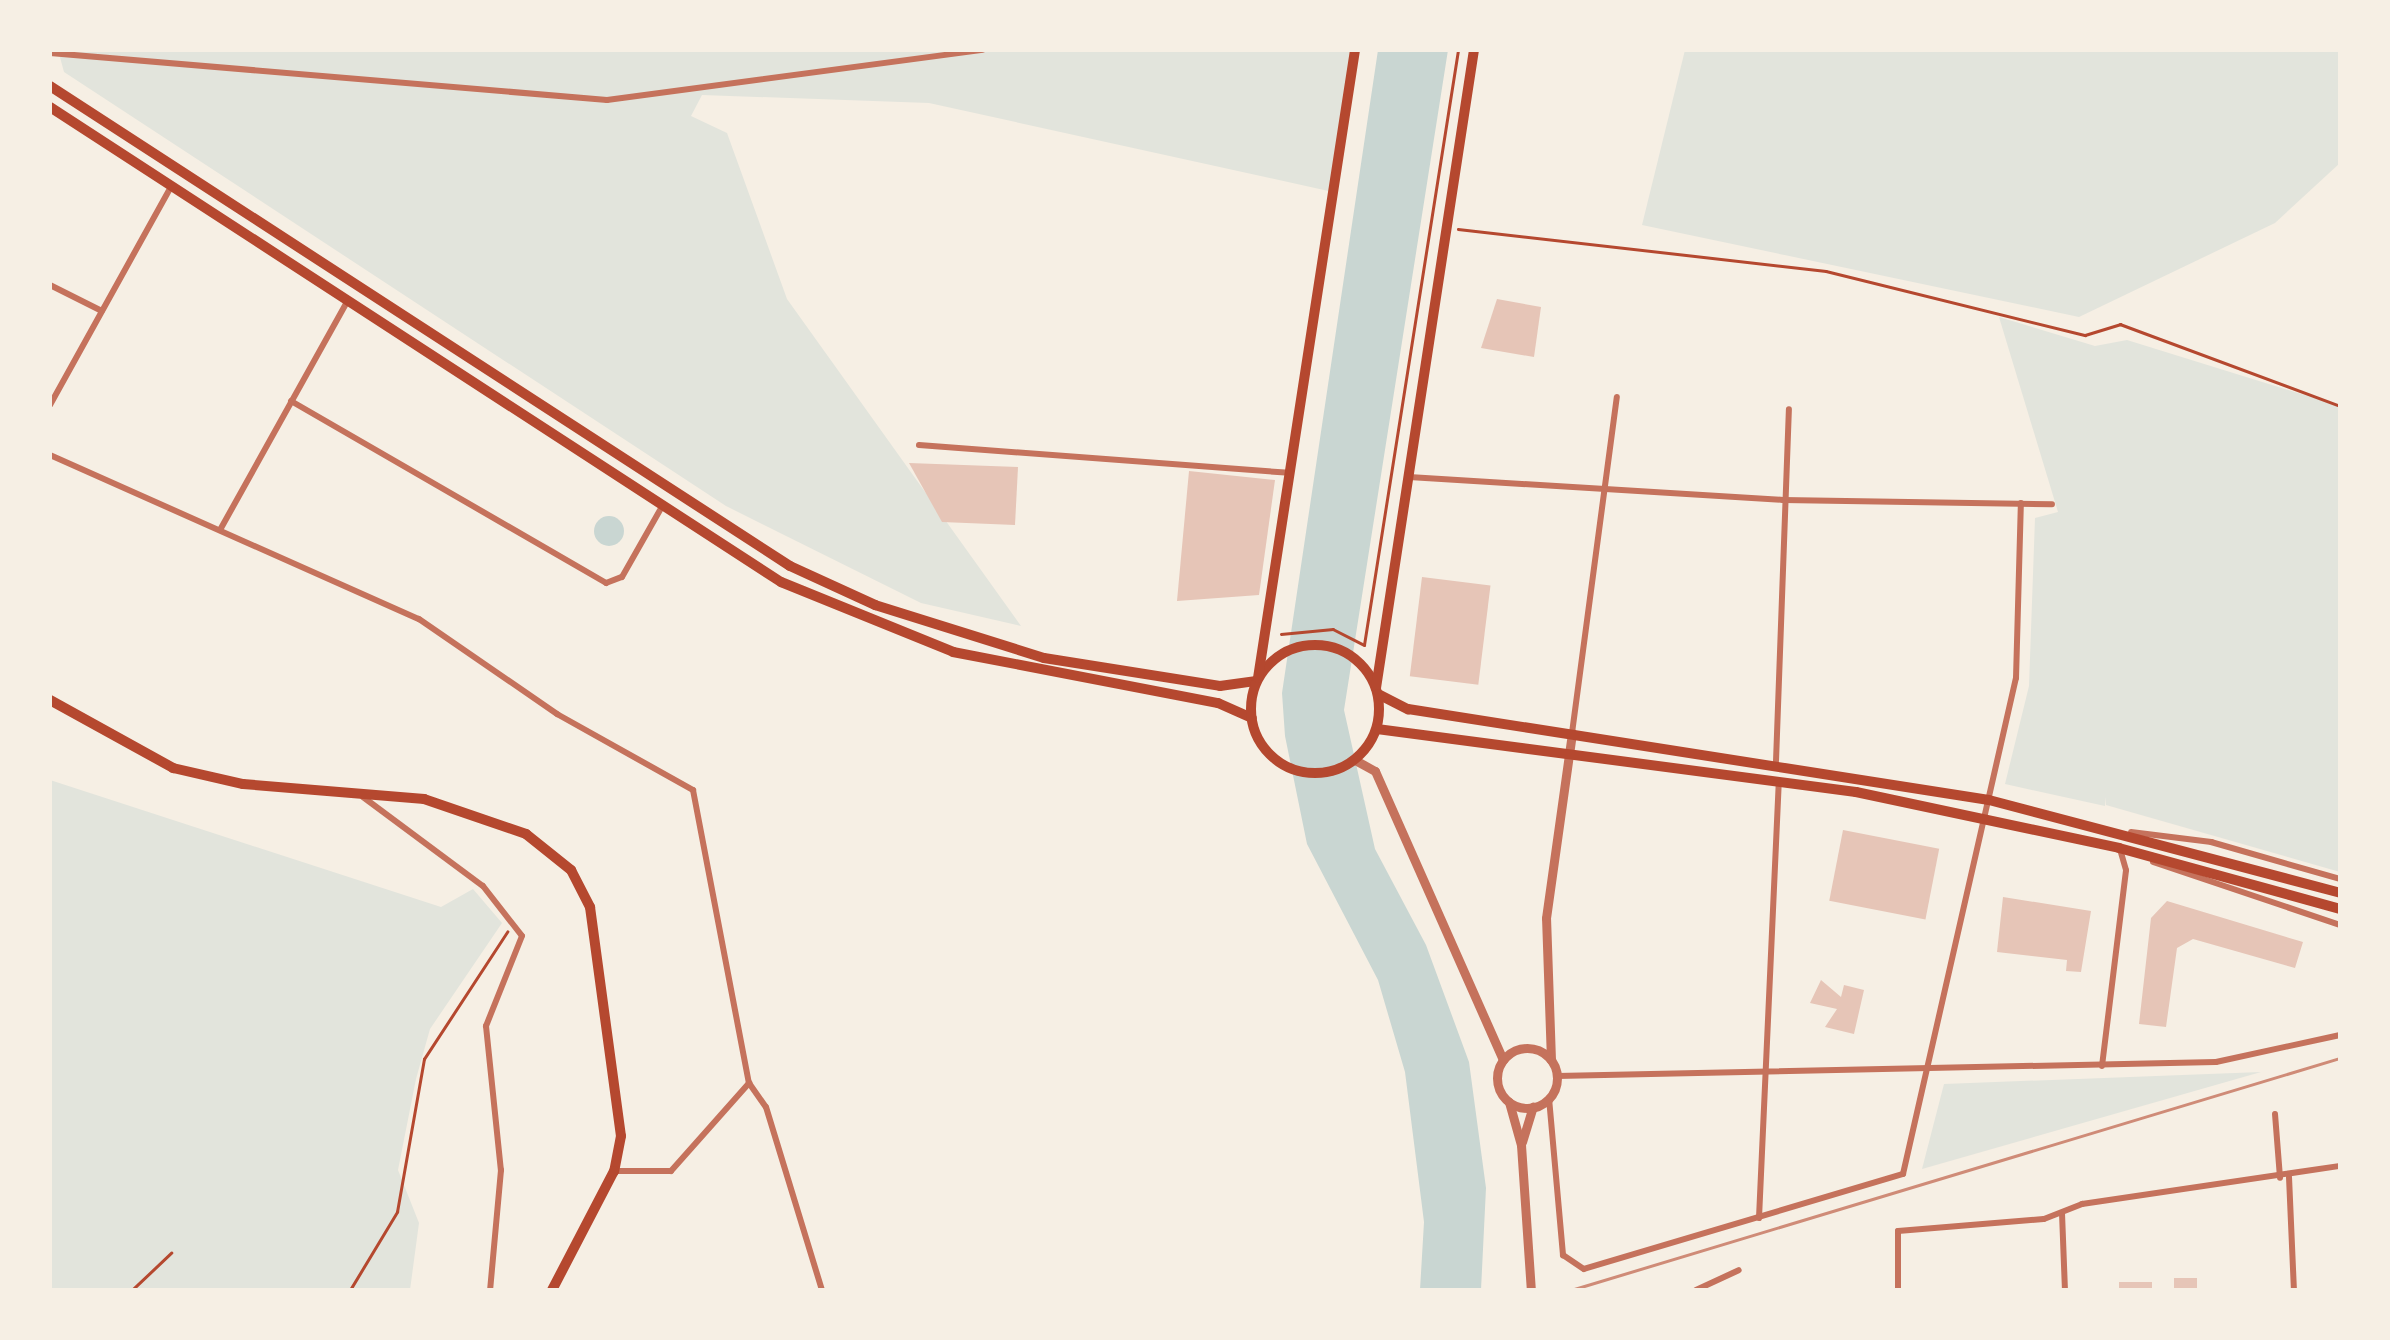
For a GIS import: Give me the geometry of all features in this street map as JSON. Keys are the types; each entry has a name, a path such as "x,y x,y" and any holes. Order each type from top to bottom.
{"main road":[{"path":"1252,718 1355,50"},
{"path":"50,107 660,510 867,622 1040,676 1218,704 1252,718 1278,762 1320,773 1355,760 1377,729 1377,691 1474,50"},
{"path":"50,86 790,566 875,605 1044,658 1220,686 1258,679 1277,656 1322,645 1357,660 1377,691 1408,709 1776,762 1989,800 2131,832 2340,893"},
{"path":"50,700 186,772 355,789 504,823 542,842 582,886 622,1119 614,1171 552,1290"},
{"path":"1377,729 1569,750 1779,780 1986,817 2119,848 2340,910"}],"street":[{"path":"50,53 618,100 983,50"},
{"path":"50,405 171,186"},
{"path":"50,284 102,311"},
{"path":"220,530 347,302"},
{"path":"1617,397 1546,918 1551,1060 1557,1076 1549,1098 1568,1263 1584,1269 1904,1174 2016,678 2021,503"},
{"path":"291,402 606,583 628,569 660,510"},
{"path":"1776,762 1789,409"},
{"path":"919,445 1289,473"},
{"path":"50,454 420,618 557,714 693,790 749,1083 766,1107 822,1290"},
{"path":"1408,477 1783,500 2052,504"},
{"path":"1355,760 1375,771 1502,1060 1496,1080 1509,1102 1521,1144 1530,1290"},
{"path":"1759,1218 1779,780"},
{"path":"355,789 514,920 520,950 486,1026 501,1170 490,1290"},
{"path":"2131,832 2212,842 2340,879"},
{"path":"2119,848 2340,925"},
{"path":"2102,1066 2126,870 2119,848"},
{"path":"1557,1076 1767,1076 2245,1060 2340,1035"},
{"path":"1502,1060 1524,1048 1551,1060"},
{"path":"614,1171 672,1170 749,1083"},
{"path":"1521,1144 1533,1108 1549,1098"},
{"path":"1509,1102 1533,1108"},
{"path":"2275,1114 2285,1178 2294,1290"},
{"path":"1898,1290 1898,1231 2062,1214 2340,1166"},
{"path":"2062,1214 2065,1290"},
{"path":"1696,1290 1739,1270"}],"path":[{"path":"1281,634 1306,628 1334,629 1364,645 1458,50"},
{"path":"1447,228 1826,271 2085,335 2120,324 2340,406"},
{"path":"350,1290 397,1212 424,1059 514,920"},
{"path":"132,1290 171,1253"}],"shaded area":[{"path":"58,50 1355,50 1333,192 929,103 702,95 691,116 727,133 787,299 1021,626 921,603 726,506 64,72"},
{"path":"1378,50 1448,50 1344,710 1375,849 1426,945 1469,1062 1486,1188 1481,1290 1420,1290 1424,1222 1405,1072 1378,980 1307,844 1285,736 1282,693"},
{"path":"1685,50 2340,50 2340,163 2275,223 2079,317 1642,225"},
{"path":"1999,317 2095,346 2127,340 2340,406 2340,872 2106,805 2106,797 2105,806 2005,784 2029,686 2035,518 2058,512"},
{"path":"609,516 623,525 624,531 615,545 609,546 595,537 594,531 603,517"},
{"path":"50,780 441,907 473,889 502,923 430,1029 416,1079 398,1170 419,1223 410,1290 50,1290"},
{"path":"2261,1072 1922,1169 1944,1084"}],"building":[{"path":"1497,299 1541,307 1534,357 1481,348"},
{"path":"909,463 1018,467 1015,525 942,522"},
{"path":"1189,471 1275,480 1259,595 1177,601"},
{"path":"1422,577 1490,585 1478,685 1410,676"},
{"path":"1843,830 1939,849 1925,919 1829,901"},
{"path":"2003,897 2091,911 2081,972 2066,971 2067,960 1997,952"},
{"path":"2167,901 2303,942 2295,968 2193,939 2177,948 2166,1027 2139,1024 2151,918"},
{"path":"1821,980 1841,997 1844,985 1864,990 1854,1034 1825,1027 1837,1009 1810,1003"},
{"path":"2174,1278 2197,1278 2197,1290 2174,1290"},
{"path":"2119,1282 2152,1282 2152,1290 2119,1290"}],"tram line":[{"path":"1571,1290 2340,1058"}]}
